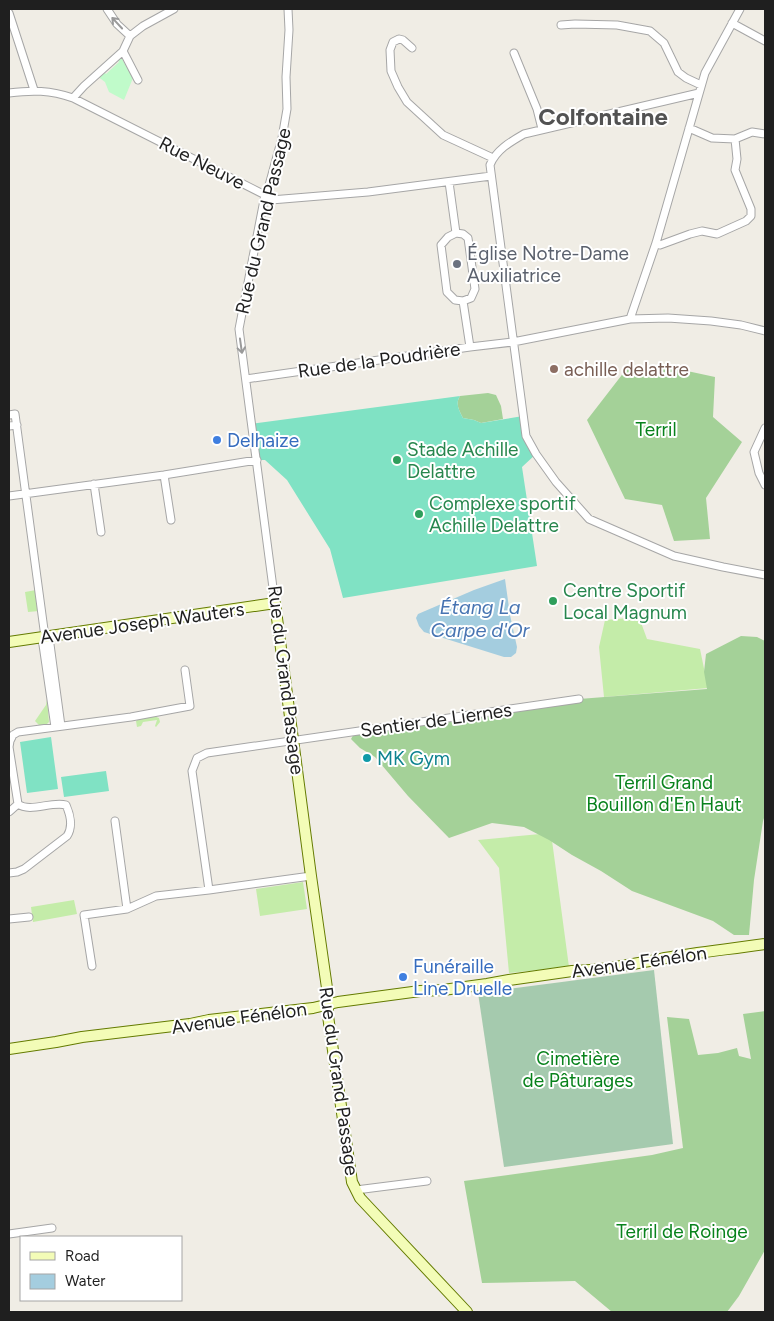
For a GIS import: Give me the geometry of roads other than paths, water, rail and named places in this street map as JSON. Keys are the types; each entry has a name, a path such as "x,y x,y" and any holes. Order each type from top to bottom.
{"street":[{"path":"107,9 117,24 130,36"},
{"path":"73,98 123,51 130,36 143,26 174,9"},
{"name":"Rue du Grand Passage","path":"288,9 287,109 282,138 265,195 238,329 328,995 328,1016 352,1182 360,1198 467,1312"},
{"path":"630,319 656,242 705,74 740,9"},
{"path":"9,13 34,90"},
{"path":"732,24 765,41"},
{"path":"561,25 617,26 650,31 664,43 678,72 700,89"},
{"path":"412,48 404,40 399,39 393,42 390,50 391,71 407,102 443,134 493,158"},
{"path":"123,51 138,80"},
{"path":"514,53 537,109 542,129"},
{"path":"700,89 524,134 506,144 493,158 490,165 491,176 513,342 526,436 556,482 589,519 674,556 765,575"},
{"name":"Rue Neuve","path":"9,93 34,90 56,92 73,98 265,195 271,200 368,192 491,176"},
{"path":"689,128 712,138 736,139 752,132 765,134"},
{"path":"656,242 660,246 702,231 716,234 746,221 750,216 752,209 735,170 737,159 736,139"},
{"path":"449,182 456,234"},
{"path":"456,234 462,234 468,238 475,289 470,298 463,301 455,300 447,292 441,245 448,237 456,234"},
{"path":"463,301 470,347"},
{"name":"Rue de la Poudrière","path":"246,379 513,342 630,319 668,318 711,321 741,325 765,331"},
{"path":"9,415 15,414 17,425 58,727"},
{"path":"9,426 17,425"},
{"path":"765,428 754,452 765,485"},
{"path":"9,496 257,460"},
{"path":"164,475 171,520"},
{"path":"94,484 101,532"},
{"name":"Avenue Joseph Wauters","path":"9,642 276,603"},
{"path":"18,804 9,747 11,734 190,706 184,670"},
{"name":"Sentier de Liernes","path":"209,890 192,771 197,758 207,754 579,700"},
{"path":"9,873 21,871 31,864 67,836 70,829 66,804 60,803 25,808 18,804"},
{"path":"9,812 18,804"},
{"path":"115,821 127,909"},
{"path":"92,966 84,915 127,909 156,896 311,876"},
{"path":"9,920 29,917"},
{"name":"Avenue Fénélon","path":"9,1049 82,1037 148,1030 420,991 442,990 572,971 593,970 765,944"},
{"path":"356,1190 427,1181"},
{"path":"9,1234 52,1228"}],"water":[{"name":"Étang La Carpe d'Or","path":"505,579 517,647 516,653 511,657 504,657 424,632 419,626 416,618 418,614"}],"place":[{"name":"Église Notre-Dame Auxiliatrice","path":"457,264"},
{"name":"achille delattre","path":"554,369"},
{"name":"Delhaize","path":"217,440"},
{"name":"Stade Achille Delattre","path":"397,460"},
{"name":"Complexe sportif Achille Delattre","path":"419,514"},
{"name":"Centre Sportif Local Magnum","path":"553,601"},
{"name":"MK Gym","path":"367,758"},
{"name":"Funéraille Line Druelle","path":"403,977"}],"district":[{"name":"Colfontaine","path":"603,116"}],"park label":[{"name":"Terril","path":"656,429"},
{"name":"Terril Grand Bouillon d'En Haut","path":"664,793"},
{"name":"Cimetière de Pâturages","path":"578,1069"},
{"name":"Terril de Roinge","path":"682,1231"}]}
